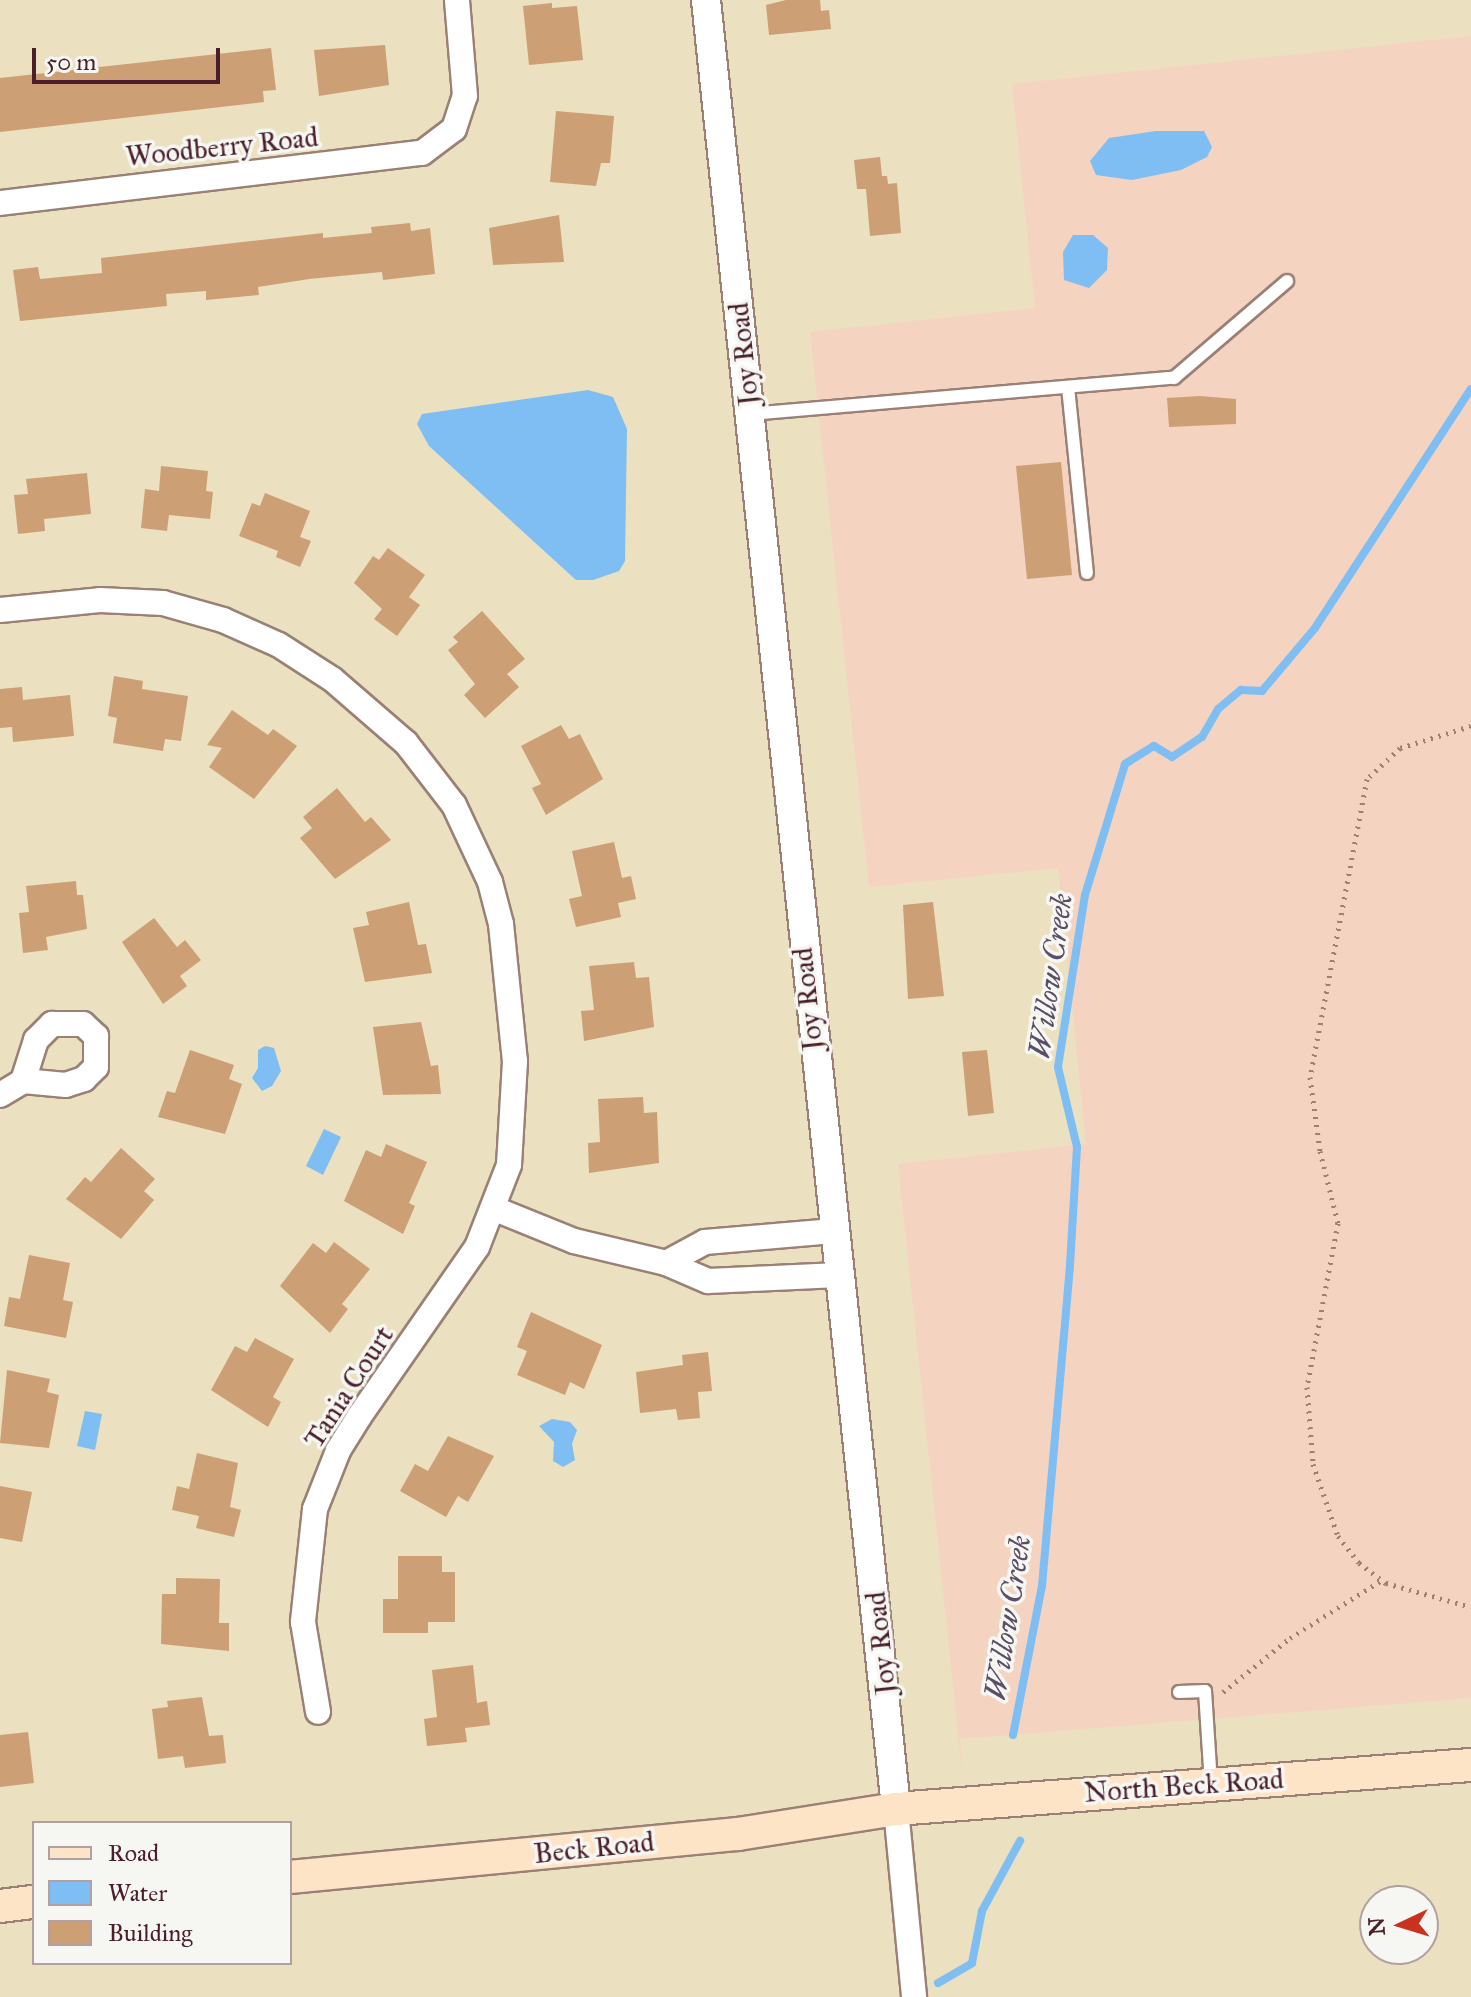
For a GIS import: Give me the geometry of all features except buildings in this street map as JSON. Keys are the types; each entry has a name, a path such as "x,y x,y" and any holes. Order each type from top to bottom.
{"main road":[{"name":"North Beck Road","path":"896,1809 1471,1765"},
{"name":"Beck Road","path":"292,1877 738,1834 896,1809"},
{"path":"0,1906 32,1902"}],"street":[{"name":"Woodberry Road","path":"0,203 422,153 446,137 461,115 465,96 457,0"},
{"name":"Joy Road","path":"706,0 914,1997"},
{"name":"Tania Court","path":"0,610 100,600 163,603 223,620 279,645 332,679 386,723 429,769 474,844 501,924 516,1088 509,1165 495,1209 458,1280 380,1385 326,1479 311,1530 304,1581 303,1622 318,1712"},
{"path":"0,1095 23,1081"},
{"path":"495,1209 574,1241 666,1263 708,1281 839,1275"},
{"path":"666,1263 705,1242 834,1231"}],"lane":[{"path":"750,414 1174,378 1287,281"},
{"path":"1068,387 1087,573"},
{"path":"1179,1692 1205,1691 1211,1784"}],"path":[{"path":"1471,726 1400,748 1367,779 1310,1077 1320,1151 1338,1223 1307,1387 1313,1464 1338,1536 1359,1563 1382,1580 1471,1607"},
{"path":"1206,1706 1290,1638 1382,1580"}],"shaded area":[{"path":"1471,36 1471,1698 960,1739 963,1780 898,1164 1086,1144 1058,868 869,887 810,332 1035,308 1012,84"}],"water":[{"path":"1156,131 1204,131 1212,147 1207,157 1181,170 1132,180 1096,175 1090,161 1109,138"},
{"path":"1073,235 1093,235 1108,248 1107,270 1089,288 1064,280 1063,252"},
{"path":"588,390 613,397 627,429 625,561 619,571 593,580 576,580 429,446 417,424 422,414"},
{"path":"265,1046 274,1048 281,1071 272,1086 262,1091 252,1078 258,1068 258,1050"},
{"path":"324,1129 341,1137 323,1175 306,1166"},
{"path":"85,1411 102,1414 95,1450 77,1446"},
{"path":"552,1419 570,1422 577,1430 572,1444 575,1460 563,1467 553,1461 554,1442 539,1426"}],"waterway":[{"name":"Willow Creek","path":"1013,1735 1042,1586 1070,1265 1077,1147 1058,1067 1085,895 1125,764 1154,746 1172,757 1202,737 1218,709 1241,690 1262,691 1315,628 1471,389"},
{"name":"Willow Creek","path":"938,1983 972,1963 982,1911 1020,1841"}]}
